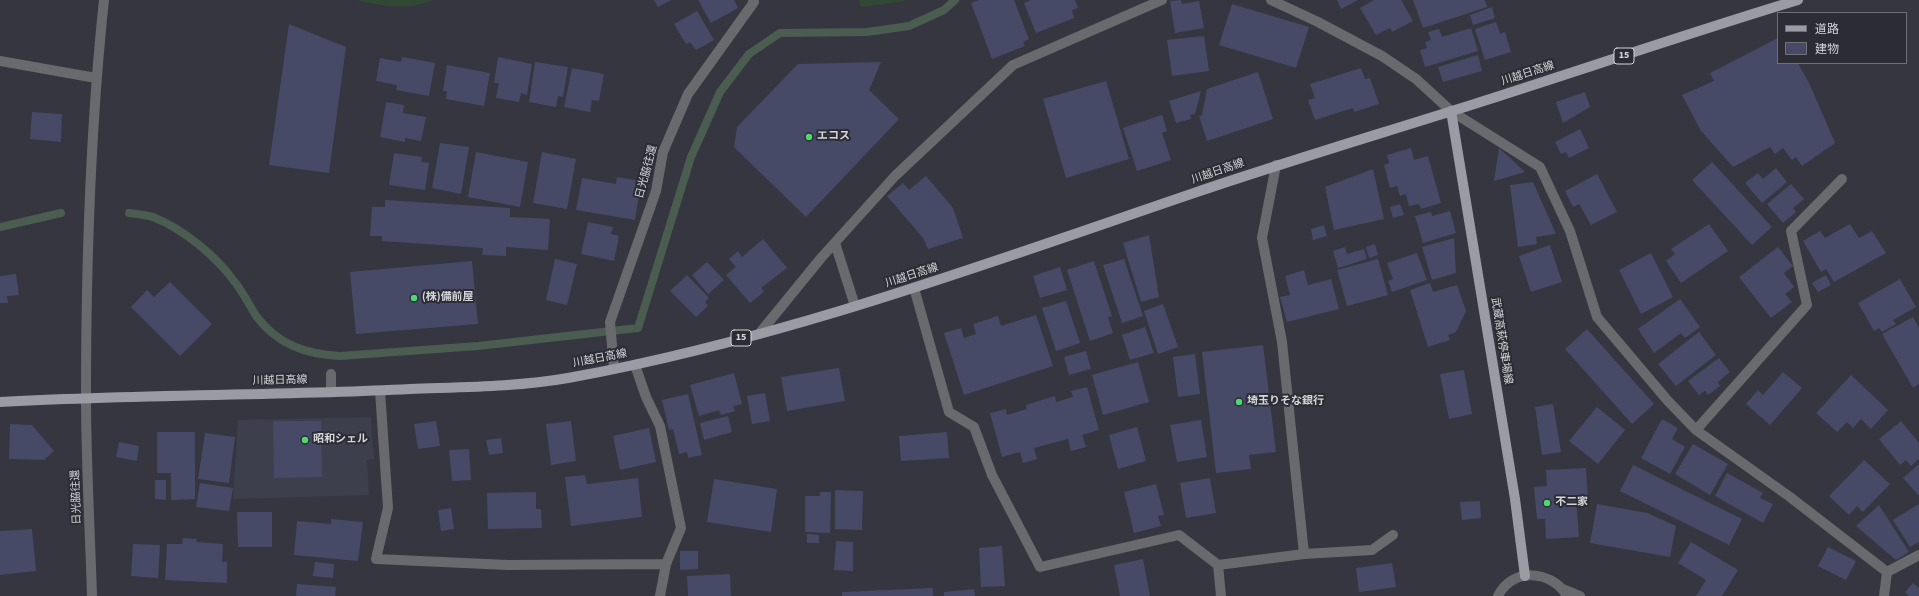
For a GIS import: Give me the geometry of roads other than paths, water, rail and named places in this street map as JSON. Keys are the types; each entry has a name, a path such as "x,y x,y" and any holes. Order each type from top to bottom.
{"main road":[{"name":"川越日高線","path":"0,402 86,397 380,391 545,381 635,365 759,334 914,288 1276,165 1451,112 1791,1"},
{"name":"武蔵高萩停車場線","path":"1451,112 1513,491 1525,576"}],"street":[{"name":"日光脇往還","path":"92,596 86,397 89,241 96,78 104,0"},
{"name":"日光脇往還","path":"614,369 610,322 656,191 663,152 688,94 754,2 753,0"},
{"path":"759,334 834,242 895,176 1013,65 1162,0"},
{"path":"1272,0 1318,22 1382,56 1416,79 1451,112 1540,167 1570,231 1597,317 1668,401 1696,430 1790,497 1887,572"},
{"path":"0,61 96,78"},
{"path":"1276,165 1262,238 1282,342 1304,554"},
{"path":"1696,430 1807,305 1791,231 1842,179"},
{"path":"834,242 855,306"},
{"path":"914,288 949,412 974,427 992,476 1040,567 1179,535 1218,565 1304,554 1372,550 1392,534"},
{"path":"635,365 646,397 660,426 681,528 666,564 660,596"},
{"path":"331,374 331,392"},
{"path":"380,391 388,508 376,559 508,565 666,564"},
{"path":"1887,572 1919,555"},
{"path":"1218,565 1221,596"},
{"path":"1884,596 1887,572"},
{"path":"1498,596 1507,584 1525,576 1542,576 1554,581 1565,593 1580,596"}],"waterway":[{"path":"129,213 153,217 176,228 198,244 226,271 265,327 284,341 304,350 316,353 340,356 478,346 638,328 691,157 720,92 749,54 780,33 867,32 909,26 944,10 955,0"},
{"path":"0,227 61,213"}],"place":[{"name":"エコス","path":"809,137"},
{"name":"(株)備前屋","path":"414,298"},
{"name":"埼玉りそな銀行","path":"1239,402"},
{"name":"昭和シェル","path":"305,440"},
{"name":"不二家","path":"1547,503"}]}
